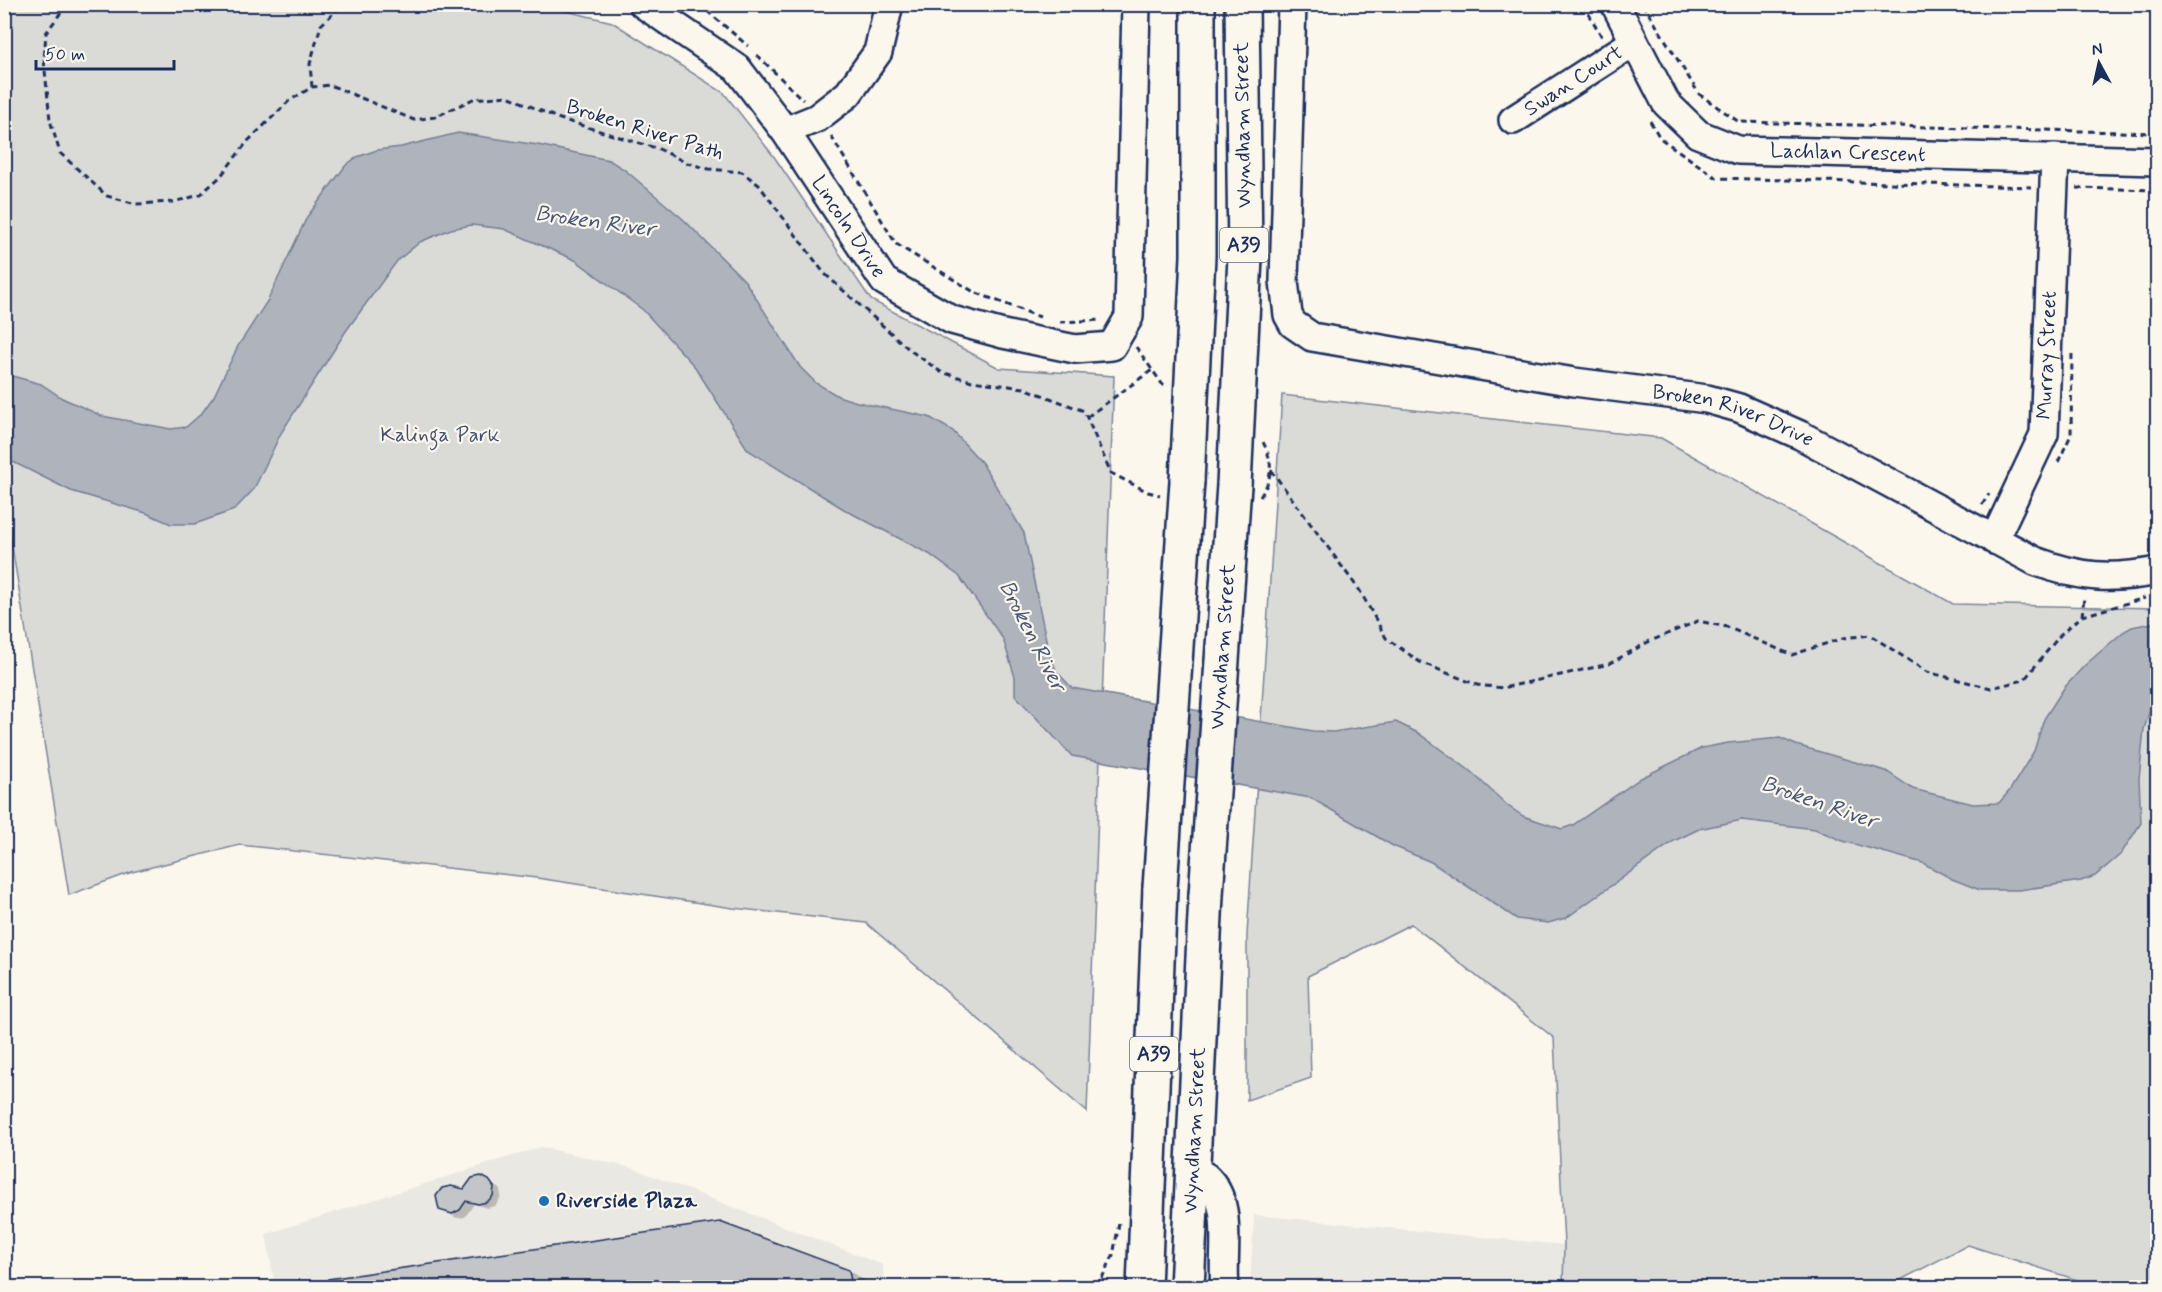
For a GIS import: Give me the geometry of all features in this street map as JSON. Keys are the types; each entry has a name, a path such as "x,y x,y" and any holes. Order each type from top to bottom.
{"highway":[{"name":"Wyndham Street","path":"1144,1287 1179,489 1198,256 1198,4"},
{"name":"Wyndham Street","path":"1187,1287 1206,895 1246,493 1242,4"},
{"path":"1147,1221 1168,1185 1183,1176 1192,1174"}],"street":[{"name":"Lincoln Drive","path":"643,4 737,68 785,131 884,281 952,320 1003,334 1075,349 1114,331"},
{"path":"785,131 817,118 848,94 878,52 889,4"},
{"path":"1114,331 1130,317 1136,4"},
{"name":"Broken River Drive","path":"1292,4 1284,281 1288,315 1293,324 1312,337 1574,382 1707,399 1739,408 1800,435 2035,561 2066,572 2098,577 2132,576 2157,571"},
{"name":"Lachlan Crescent","path":"1615,4 1666,104 1698,134 1738,150 2157,161"},
{"name":"Swan Court","path":"1513,120 1634,42"},
{"name":"Murray Street","path":"1994,540 2044,434 2055,158"},
{"path":"1192,1174 1205,1176 1220,1192 1225,1287"}],"path":[{"path":"67,4 46,33 44,60 50,120 60,153 108,196 136,204 173,202 200,195 220,177 248,141 290,101 312,87 310,64 321,25 343,4"},
{"path":"699,4 795,90 833,138 896,244 974,292 1041,318"},
{"path":"1643,4 1699,94 1739,122 2157,133"},
{"name":"Broken River Path","path":"312,87 330,85 414,120 435,117 472,99 508,96 557,118 658,148 687,163 709,170 742,172 759,185 824,273 941,372 962,378 1024,388 1084,411 1087,417"},
{"path":"1052,322 1114,331 1152,370 1168,391"},
{"path":"1152,370 1087,417 1112,473 1148,492 1179,489"},
{"path":"1259,433 1271,458 1271,470 1359,591 1386,638 1419,662 1476,685 1503,688 1609,664 1648,642 1698,621 1726,627 1792,655 1843,638 1870,635 1927,672 1991,688 2024,680 2061,634 2082,616 2148,597"},
{"path":"1246,493 1271,470"}],"shaded area":[{"name":"Riverside Plaza","path":"541,1147 632,1168 883,1265 884,1287 275,1287 266,1234"},
{"path":"1254,1215 1564,1245 1563,1287 1250,1288"}],"green space":[{"name":"Kalinga Park","path":"537,4 612,22 724,93 775,158 871,300 999,368 1114,376 1087,1112 866,923 733,908 537,878 240,845 132,872 69,895 5,504 4,5"},
{"path":"1282,395 1661,438 1953,604 2157,608 2157,1287 2099,1287 1968,1245 1887,1287 1563,1287 1564,1245 1554,1038 1411,924 1308,976 1311,1078 1247,1100 1247,935"}],"water":[{"name":"Broken River","path":"458,133 538,145 609,160 625,170 683,219 745,281 800,367 816,383 838,396 857,402 929,417 953,431 982,463 1024,533 1049,654 1057,672 1072,688 1313,731 1333,732 1396,722 1418,733 1469,770 1508,806 1523,816 1562,829 1573,825 1641,778 1702,748 1780,738 1796,745 1886,771 1913,789 1973,804 1999,803 2010,790 2034,751 2044,719 2064,688 2084,666 2123,632 2132,627 2157,622 2157,699 2150,710 2144,729 2139,779 2141,823 2121,854 2095,876 2081,881 2019,890 1980,890 1952,879 1923,863 1843,841 1815,829 1742,820 1699,829 1674,841 1566,918 1548,923 1517,919 1431,862 1393,846 1311,798 1072,756 1015,695 1015,677 1003,639 959,576 929,554 847,511 748,450 695,367 643,310 575,260 504,229 472,225 451,229 420,242 397,261 346,331 281,433 254,489 234,510 195,524 171,524 146,513 71,491 5,458 5,374 41,384 62,398 102,416 171,429 186,427 201,414 214,396 238,346 268,300 307,217 346,165 357,157 377,150 401,147"}],"building":[{"path":"481,1176 489,1180 494,1187 493,1196 487,1202 478,1204 466,1201 460,1210 452,1214 439,1210 436,1196 442,1188 451,1186 464,1189 472,1178"},
{"path":"720,1222 849,1270 852,1287 328,1287 328,1279"}],"place":[{"name":"Riverside Plaza","path":"544,1201"}]}
